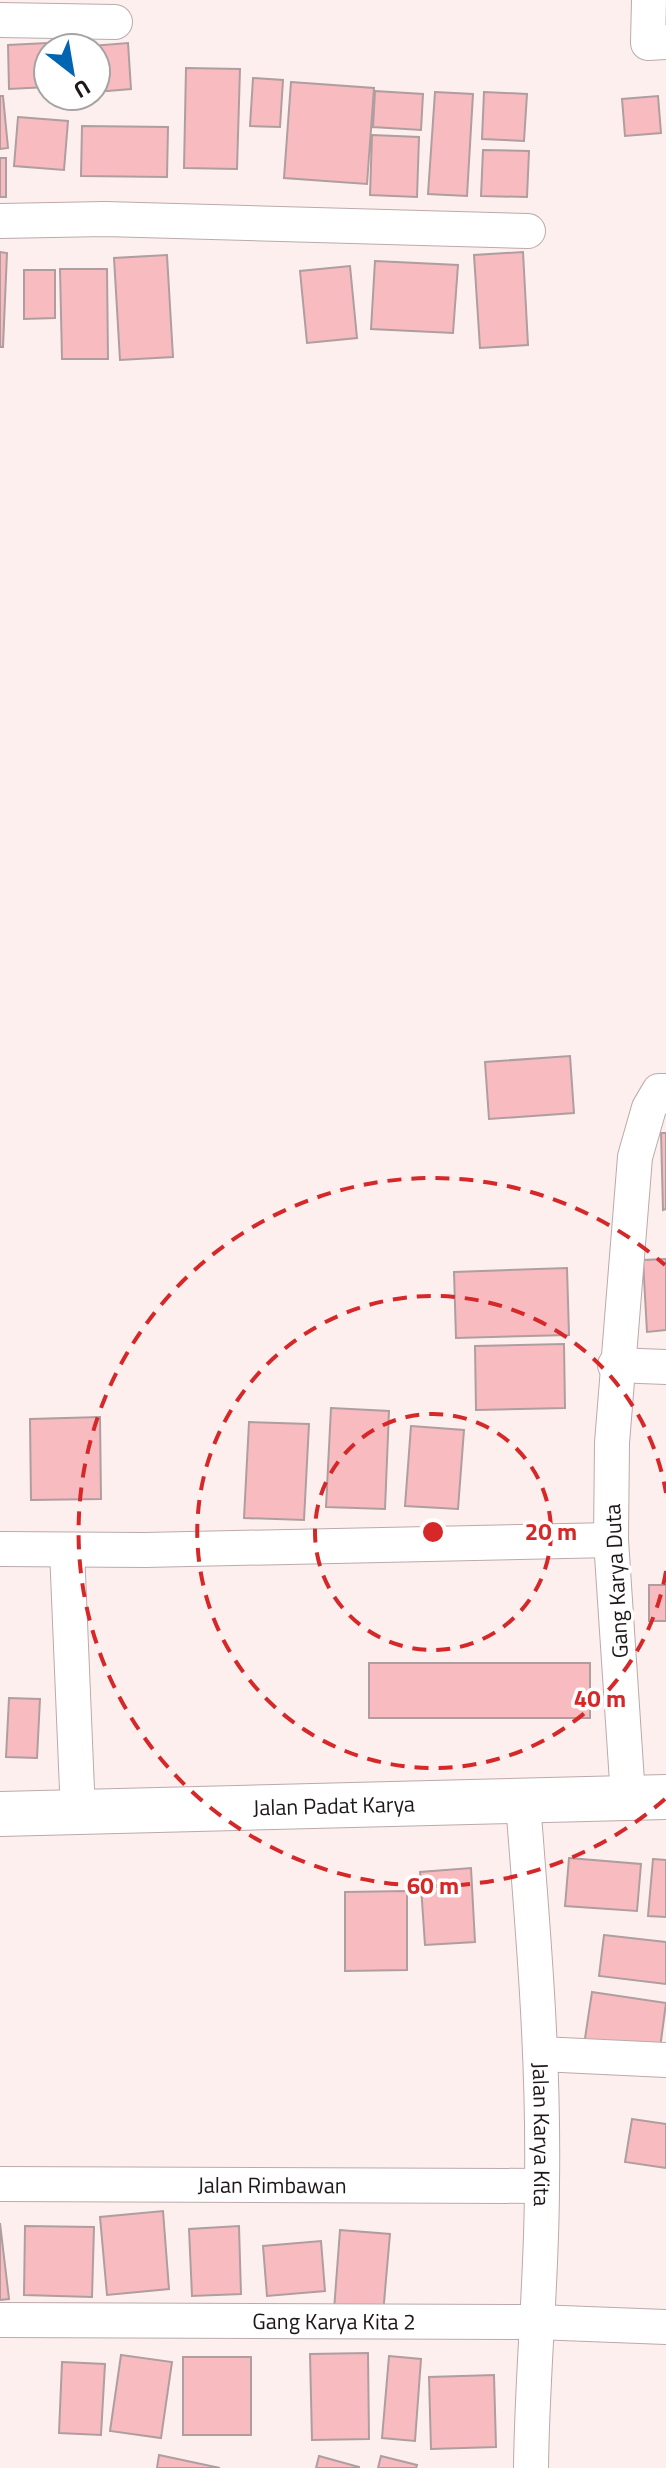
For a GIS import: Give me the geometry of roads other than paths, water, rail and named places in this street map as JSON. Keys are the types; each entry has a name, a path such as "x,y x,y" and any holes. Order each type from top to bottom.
{"street":[{"path":"649,0 648,43 666,42"},
{"path":"0,20 115,22"},
{"path":"0,221 105,219 528,231"},
{"name":"Gang Karya Duta","path":"647,1797 611,1540 615,1365 635,1157 649,1108 659,1091 666,1091"},
{"path":"615,1365 666,1367"},
{"path":"0,1549 611,1540"},
{"path":"67,1550 78,1814"},
{"name":"Jalan Padat Karya","path":"0,1814 523,1803 647,1797"},
{"name":"Jalan Karya Kita","path":"523,1803 541,2054 542,2186 531,2468"},
{"path":"541,2054 666,2060"},
{"name":"Jalan Rimbawan","path":"0,2184 542,2186"},
{"name":"Gang Karya Kita 2","path":"0,2320 536,2322 666,2327"}]}
